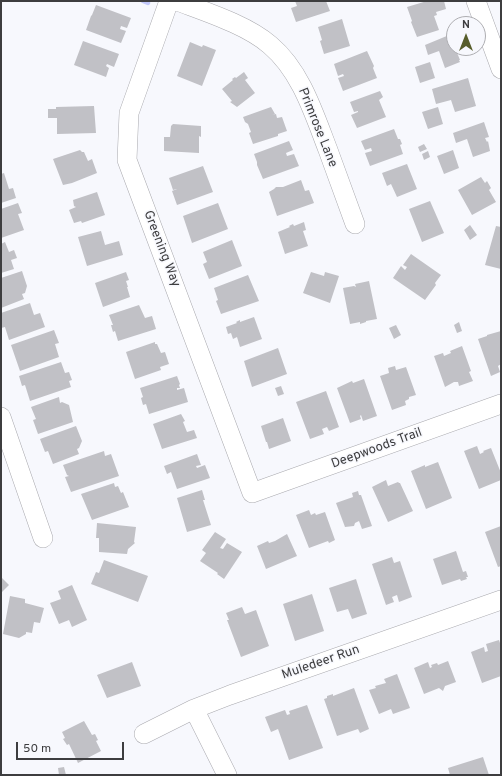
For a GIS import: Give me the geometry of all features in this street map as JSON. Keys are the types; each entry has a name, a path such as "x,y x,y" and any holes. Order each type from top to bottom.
{"street":[{"name":"Greening Way","path":"169,1 129,113 127,160 252,493"},
{"name":"Primrose Lane","path":"177,1 246,29 270,45 289,65 311,105 355,224"},
{"path":"476,1 501,69"},
{"name":"Deepwoods Trail","path":"252,493 501,404"},
{"path":"1,417 43,538"},
{"name":"Muledeer Run","path":"144,734 194,709 501,600"},
{"path":"194,709 227,775"}],"building":[{"path":"295,1 326,1 330,11 296,22 291,8 297,6"},
{"path":"427,1 444,1 446,9 436,12 437,15 434,16 439,30 417,37 407,7"},
{"path":"96,5 131,18 127,28 121,26 120,29 126,31 121,43 86,30"},
{"path":"342,19 350,46 324,54 318,27"},
{"path":"446,36 446,56 458,56 460,62 445,68 439,51 428,55 425,45"},
{"path":"83,41 119,54 114,67 107,64 106,66 109,68 106,77 74,65"},
{"path":"190,42 202,47 203,45 216,50 202,86 177,76"},
{"path":"367,51 374,66 373,68 377,78 343,91 338,78 344,76 343,74 338,76 334,64"},
{"path":"430,62 435,78 420,83 415,67"},
{"path":"244,72 248,78 245,80 255,93 237,107 230,102 232,101 222,89 233,80 232,79"},
{"path":"468,78 476,106 455,112 451,100 436,104 432,89"},
{"path":"380,91 383,97 379,100 386,117 357,128 351,115 358,111 354,112 350,102"},
{"path":"94,106 96,133 57,134 57,118 48,118 48,109 56,109 56,107"},
{"path":"271,107 275,114 272,115 276,114 277,118 282,117 287,131 278,134 278,136 253,144 249,133 251,132 243,117"},
{"path":"438,107 443,124 428,129 422,112"},
{"path":"484,122 489,137 485,138 487,142 488,141 490,151 473,157 467,139 456,143 453,133"},
{"path":"173,124 201,126 201,137 199,136 199,153 164,151 164,137 170,137 171,126"},
{"path":"394,129 402,144 400,145 403,154 370,166 365,153 372,151 371,148 365,150 361,141"},
{"path":"289,141 293,150 286,153 287,156 294,154 299,166 263,179 254,154"},
{"path":"424,144 427,149 420,152 418,147"},
{"path":"80,150 84,152 88,161 92,159 97,173 63,185 53,159"},
{"path":"453,150 459,168 444,174 437,156"},
{"path":"428,151 430,157 424,160 422,154"},
{"path":"407,164 417,189 397,197 391,184 387,186 382,173"},
{"path":"203,166 213,192 177,205 172,191 177,189 173,190 169,178"},
{"path":"4,173 9,189 13,188 16,198 1,203 1,174"},
{"path":"481,177 485,183 487,181 491,188 489,190 496,202 472,215 458,190"},
{"path":"301,180 305,191 309,190 314,203 277,216 269,192 276,187 283,187"},
{"path":"97,192 105,215 82,223 81,221 74,223 69,210 76,207 74,206 73,200"},
{"path":"430,201 444,233 422,242 409,209"},
{"path":"18,203 22,213 18,214 24,230 1,238 1,209"},
{"path":"218,203 228,229 192,243 183,216"},
{"path":"304,222 306,230 303,231 308,246 285,254 278,232 290,227 289,226 293,224 294,226"},
{"path":"470,225 477,235 470,240 464,230"},
{"path":"496,226 501,227 501,269 485,265"},
{"path":"101,231 105,245 119,241 123,255 87,266 78,237"},
{"path":"232,240 242,266 209,279 203,264 207,262 203,252"},
{"path":"5,242 9,252 14,250 17,258 11,260 14,269 1,273 1,244"},
{"path":"411,254 441,275 425,300 393,278 401,266 405,270 407,267 403,265"},
{"path":"22,271 27,286 25,293 22,294 24,299 1,308 1,278"},
{"path":"126,272 129,280 126,281 130,297 103,307 95,283"},
{"path":"311,272 324,276 325,272 339,276 330,303 303,293"},
{"path":"248,275 259,301 221,314 216,301 218,300 214,288"},
{"path":"369,281 377,319 360,324 360,322 350,324 343,288 356,287 355,284"},
{"path":"30,303 34,315 40,313 45,327 9,340 5,327 1,328 1,313"},
{"path":"139,305 145,318 152,316 156,329 118,341 115,331 113,332 111,325 113,325 109,315"},
{"path":"254,317 262,339 240,347 237,337 233,339 231,333 228,334 226,327 237,323 236,322 240,320 240,322"},
{"path":"459,322 462,331 457,333 454,325"},
{"path":"396,325 401,335 394,339 389,328"},
{"path":"54,330 59,343 55,344 59,357 20,371 11,345"},
{"path":"501,331 501,364 498,366 500,372 491,376 478,339"},
{"path":"155,342 161,353 165,352 169,364 160,367 161,370 135,379 126,352"},
{"path":"462,346 473,381 459,386 458,382 454,382 445,387 434,356 443,353 444,356 451,353 450,351"},
{"path":"278,348 287,374 252,387 244,361"},
{"path":"61,362 65,373 69,372 72,380 69,381 71,387 30,401 25,385 22,386 19,376"},
{"path":"395,366 396,370 406,367 416,395 409,397 409,399 405,401 406,405 392,410 380,376 389,373 388,368"},
{"path":"177,376 180,388 177,388 177,390 184,388 188,402 149,414 146,404 143,405 141,398 143,397 140,388"},
{"path":"364,379 377,416 363,421 361,415 361,419 350,423 337,388 352,381 353,383"},
{"path":"281,386 284,394 278,396 275,388"},
{"path":"326,391 339,427 329,431 327,427 322,429 324,434 310,439 296,402"},
{"path":"59,397 60,403 62,402 69,405 73,422 38,434 33,420 36,419 31,407"},
{"path":"181,414 185,421 183,422 187,432 194,430 197,438 162,449 153,424"},
{"path":"283,418 291,441 269,449 261,426"},
{"path":"76,426 82,441 77,449 79,454 53,464 48,451 45,452 40,439"},
{"path":"477,446 480,454 491,448 501,473 501,480 479,489 464,451"},
{"path":"104,451 105,456 111,454 119,476 71,492 65,477 69,476 67,475 63,465"},
{"path":"197,454 201,465 196,466 197,468 205,465 210,478 177,489 171,472 167,474 164,466"},
{"path":"438,462 452,498 426,509 411,471 425,465 425,467"},
{"path":"386,480 388,486 398,482 400,483 413,511 388,522 372,487"},
{"path":"114,483 115,487 118,486 121,493 123,492 129,507 92,520 81,494"},
{"path":"202,490 205,500 203,500 211,525 187,532 177,498"},
{"path":"358,491 359,495 361,495 372,526 362,529 359,521 355,523 354,526 345,527 336,503 353,497 352,493"},
{"path":"309,510 311,515 325,512 335,540 309,548 296,515"},
{"path":"97,523 136,527 135,543 128,549 127,554 99,552 99,538 96,538"},
{"path":"501,526 501,566 498,567 485,532"},
{"path":"215,532 226,539 220,548 223,549 227,543 242,552 224,579 200,561 206,553 202,550"},
{"path":"287,534 297,556 266,569 257,546 268,541 269,543 275,541"},
{"path":"456,551 463,572 466,571 468,577 466,577 467,579 461,581 460,579 442,585 433,559"},
{"path":"392,557 394,563 400,561 412,597 399,602 397,595 392,597 394,602 386,605 372,564"},
{"path":"104,560 148,576 138,602 91,584 96,572 99,573"},
{"path":"1,577 9,585 1,593"},
{"path":"356,579 367,614 352,619 348,609 337,612 329,588"},
{"path":"72,585 87,620 72,627 69,620 59,624 50,603 61,599 58,591"},
{"path":"312,594 324,631 295,641 283,604"},
{"path":"10,596 25,599 25,603 44,608 40,623 34,622 32,633 26,632 26,634 19,638 3,634"},
{"path":"242,607 245,614 256,610 269,646 241,657 227,620 229,620 226,613"},
{"path":"499,640 501,646 501,676 482,683 471,652 484,647 485,652 488,651 486,644"},
{"path":"448,661 456,682 445,686 443,691 439,688 424,694 414,668 428,662 430,668 432,667 431,665 437,663 438,665"},
{"path":"132,662 141,686 107,698 97,675"},
{"path":"397,674 410,708 393,714 391,709 379,714 369,690 376,688 375,686 386,683 384,679"},
{"path":"354,688 369,729 360,733 358,729 337,736 324,699 327,698 327,696 333,694 333,696"},
{"path":"307,705 323,748 289,760 278,729 271,732 265,717 285,710 287,715 290,714 289,711"},
{"path":"84,721 92,735 95,734 98,740 96,741 101,751 78,763 69,744 67,745 63,739 65,738 62,732"},
{"path":"483,757 489,775 450,775 448,768"},
{"path":"64,767 66,775 59,775 58,768"}],"waterway":[{"path":"143,1 148,3"}]}
